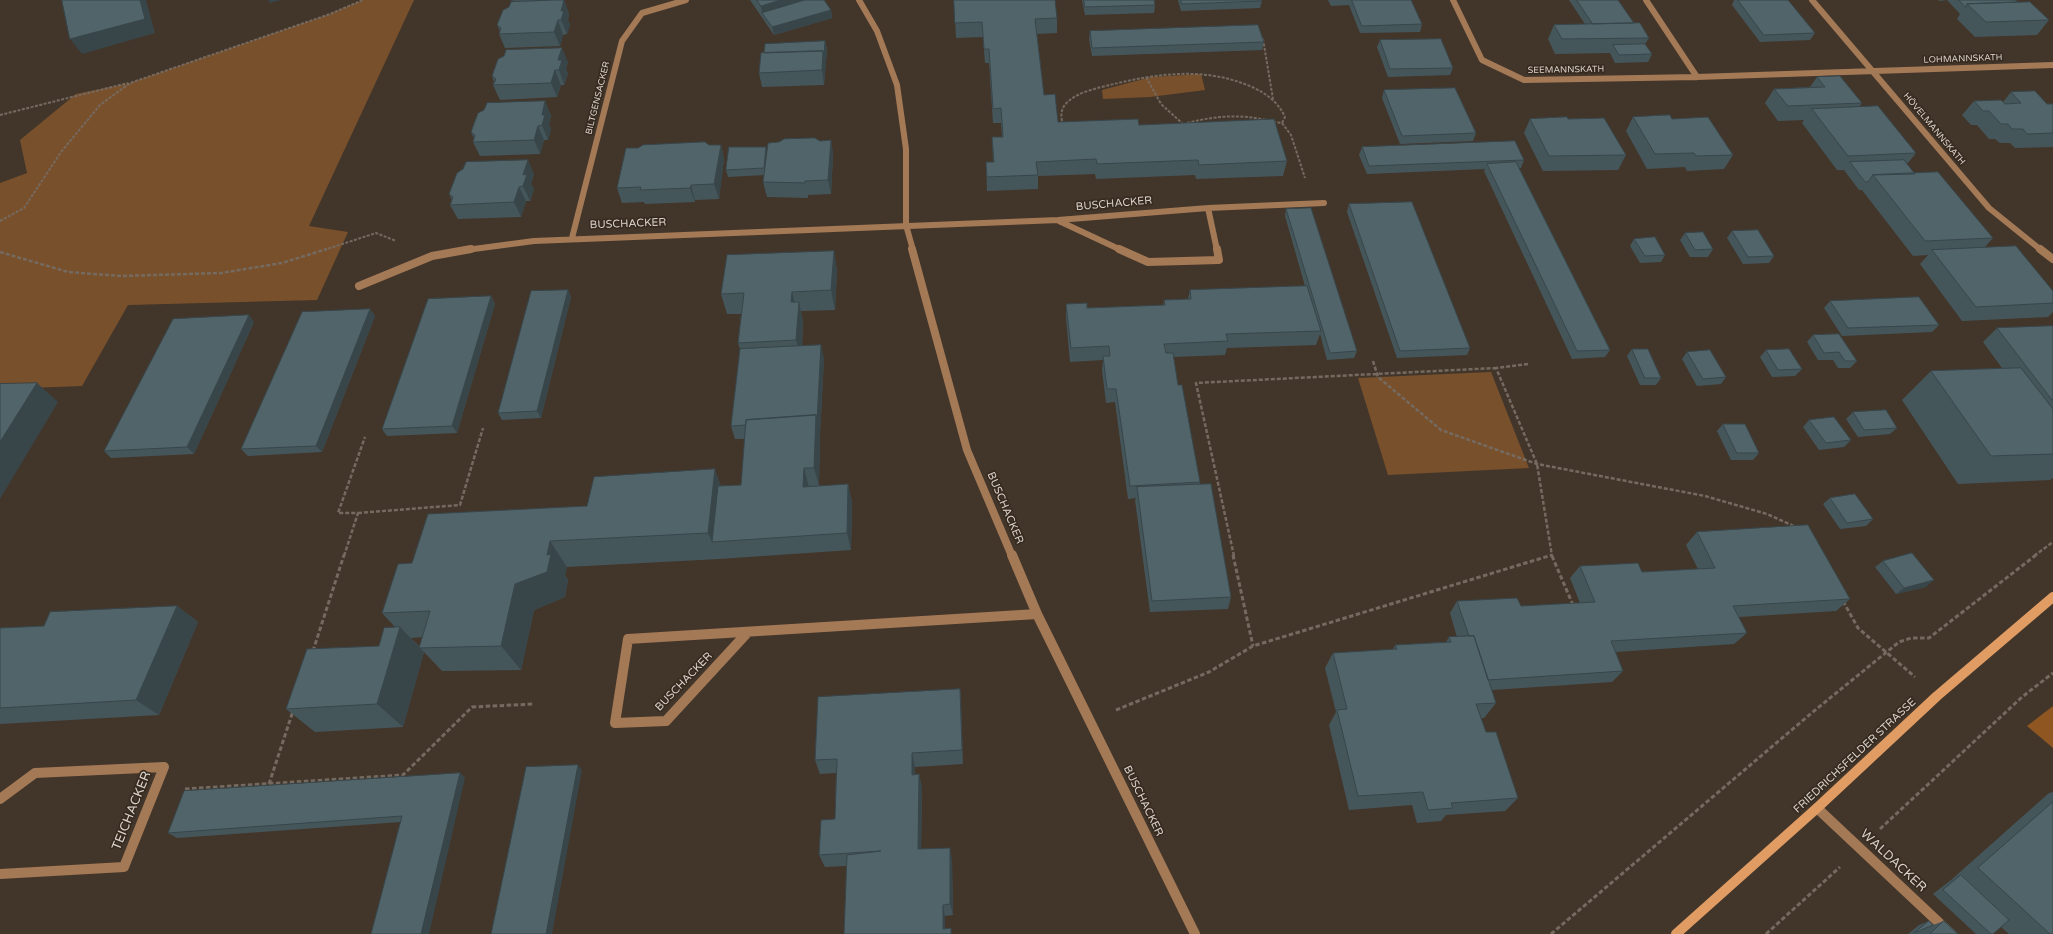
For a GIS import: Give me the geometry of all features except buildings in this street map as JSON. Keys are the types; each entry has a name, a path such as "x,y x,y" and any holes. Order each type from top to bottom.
{"main road":[{"name":"FRIEDRICHSFELDER STRASSE","path":"1676,934 1817,808 1937,696 2053,597"}],"street":[{"name":"BILTGENSACKER","path":"572,238 622,42 642,13 686,0"},
{"name":"BUSCHACKER","path":"859,0 877,31 897,85 906,149 906,225 967,450 1037,614 1195,934"},
{"name":"SEEMANNSKATH","path":"1453,0 1482,60 1524,80 1697,77 1873,71"},
{"path":"1646,0 1697,77"},
{"name":"HÖVELMANNSKATH","path":"1812,0 1989,208 2053,259"},
{"name":"LOHMANNSKATH","path":"1873,71 2053,65"},
{"name":"BUSCHACKER","path":"359,286 432,256 479,247 572,238 1058,220 1208,208 1324,203"},
{"path":"1058,220 1148,262 1219,260 1208,208"},
{"name":"BUSCHACKER","path":"747,633 666,721 615,723 628,639 747,633 1037,614"},
{"name":"TEICHACKER","path":"0,799 35,773 164,767 124,867 0,874"},
{"name":"WALDACKER","path":"1817,808 1952,934"}],"path":[{"path":"0,114 130,82 330,14 363,0"},
{"path":"1263,39 1273,99 1285,117 1282,123"},
{"path":"1062,121 1061,113 1064,105 1084,92 1146,77 1193,72 1230,77 1273,99"},
{"path":"1146,77 1156,100 1168,113 1183,124"},
{"path":"0,221 24,208 61,152 100,105 130,82"},
{"path":"1178,127 1183,124 1208,117 1234,115 1256,117 1282,123 1291,135 1314,203"},
{"path":"0,252 68,272 121,276 221,273 282,262 376,233 432,256"},
{"path":"1374,361 1377,374 1441,430 1537,464 1705,496 1767,514 1799,529"},
{"path":"1253,646 1196,383 1496,368 1528,364"},
{"path":"1496,368 1537,464 1552,556 1574,607"},
{"path":"365,437 338,513 358,513 460,505 483,428"},
{"path":"311,656 358,513"},
{"path":"1551,934 1814,711 1899,642 1911,638 1929,638 2053,542"},
{"path":"1090,721 1209,672 1253,646 1552,556"},
{"path":"1839,594 1858,628 1937,696"},
{"path":"1766,934 2022,697 2053,673"},
{"path":"155,791 404,775 472,707 534,704"},
{"path":"268,784 293,709"}],"shaded area":[{"path":"363,0 414,0 309,226 348,232 317,300 128,305 82,386 0,389 0,183 27,173 20,140 76,94 130,83 330,14"},
{"path":"1201,74 1205,90 1150,97 1103,99 1102,90 1151,77"},
{"path":"1491,372 1529,468 1388,475 1358,378"},
{"path":"2053,706 2053,748 2027,726"}]}
